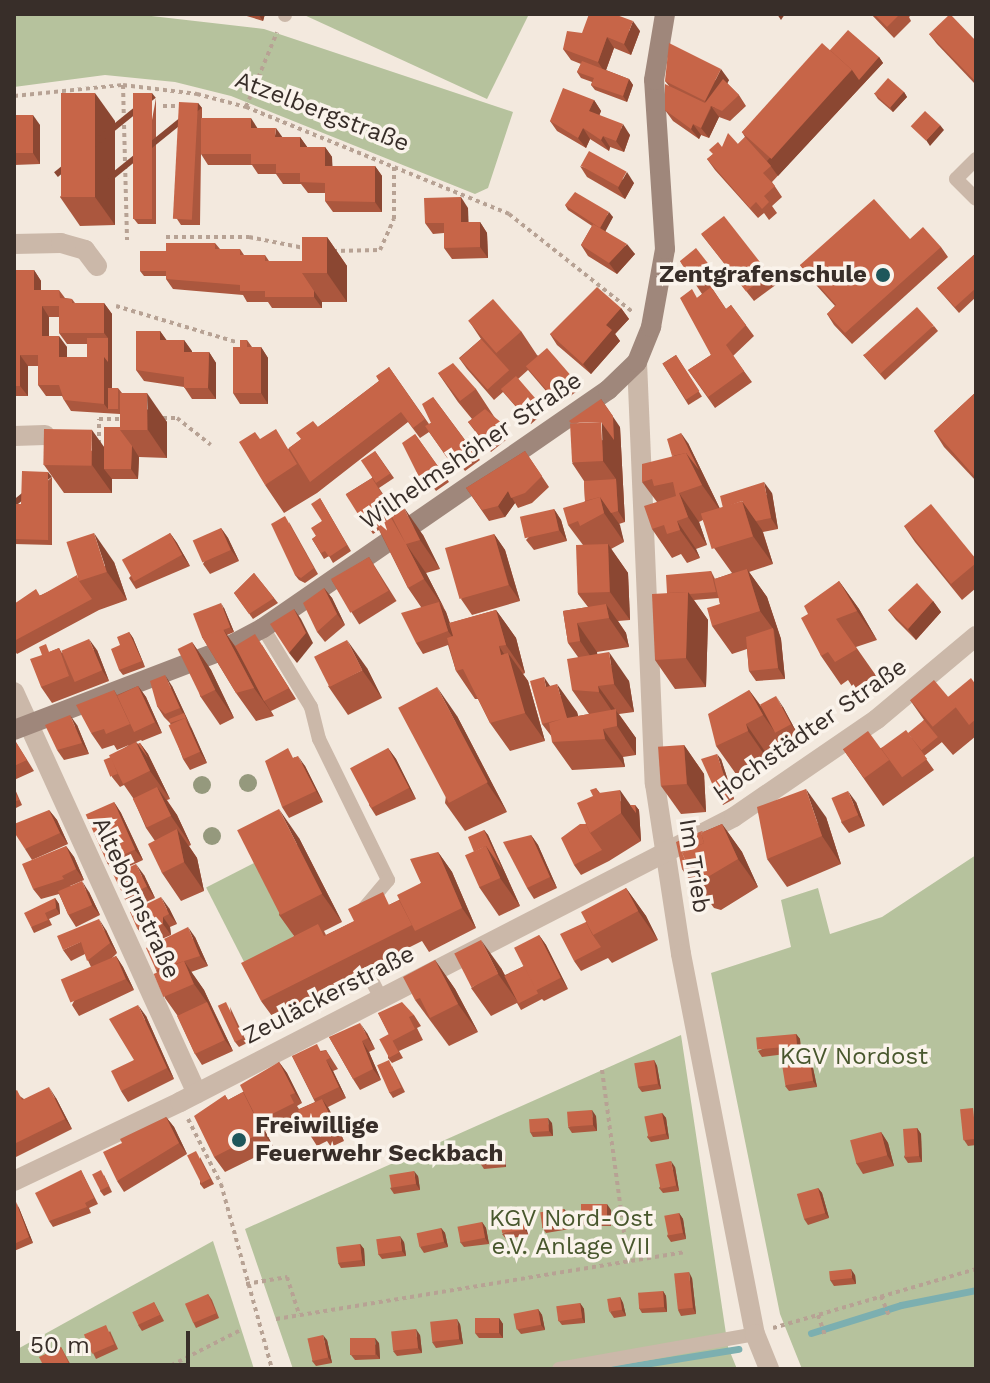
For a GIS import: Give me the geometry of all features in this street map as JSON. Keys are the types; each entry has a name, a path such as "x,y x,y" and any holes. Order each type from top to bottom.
{"main road":[{"name":"Wilhelmshöher Straße","path":"21,728 216,653 263,628 608,390 637,362 651,327 665,249 654,80 665,14"}],"street":[{"path":"14,244 61,243 85,250 97,266"},
{"name":"Im Trieb","path":"637,362 655,784 755,1334 769,1369"},
{"path":"14,436 45,435"},
{"name":"Hochstädter Straße","path":"665,852 766,797 877,719 976,636"},
{"path":"14,692 21,728"},
{"name":"Altebornstraße","path":"21,728 188,1097"},
{"name":"Zeuläckerstraße","path":"14,1181 188,1097 665,852"}],"lane":[{"path":"976,159 956,179 976,199"},
{"path":"263,628 311,707 319,739 388,880 355,921"},
{"path":"366,969 381,998"},
{"path":"559,1369 755,1334"}],"path":[{"path":"246,107 285,14"},
{"name":"Atzelbergstraße","path":"14,96 123,85 197,94 246,107 509,214 651,327"},
{"path":"123,85 127,240"},
{"path":"163,106 196,106 197,94"},
{"path":"328,251 380,250 394,219 394,167"},
{"path":"166,237 249,237 314,250"},
{"path":"116,306 236,342"},
{"path":"161,418 177,418 211,445"},
{"path":"87,448 99,448 99,419 130,419"},
{"path":"602,1070 628,1262"},
{"path":"188,1097 221,1184 246,1284 272,1369"},
{"path":"276,1319 686,1252"},
{"path":"755,1334 976,1269"},
{"path":"246,1284 287,1277 299,1316"},
{"path":"881,1296 887,1315"},
{"path":"818,1315 825,1334"},
{"path":"164,1369 241,1330"}],"green space":[{"path":"14,14 134,14 264,29 513,112 488,188 475,194 231,96 175,82 105,75 14,87"},
{"path":"302,14 529,14 487,99"},
{"name":"KGV Nordost","path":"976,855 976,1369 802,1369 780,1314 711,973 791,947 781,900 818,888 830,934 882,917"},
{"path":"256,862 300,949 251,975 206,887"},
{"name":"KGV Nord-Ost e.V. Anlage VII","path":"681,1035 728,1347 737,1369 293,1369 245,1229"},
{"path":"213,1241 254,1369 14,1369 14,1351"}],"building":[{"path":"589,14 614,14 633,21 624,44 607,37 598,62 563,49 567,31 582,33"},
{"path":"874,14 900,14 887,27"},
{"path":"950,14 976,41 976,82 929,34"},
{"path":"848,30 879,57 859,80 830,50"},
{"path":"669,43 721,69 705,101 665,81"},
{"path":"822,43 852,70 771,159 742,132"},
{"path":"582,61 629,79 623,96 591,85 594,78 577,72"},
{"path":"888,78 904,92 890,108 874,94"},
{"path":"723,79 739,95 722,111 711,106 701,128 693,124 691,129 665,110 665,84 705,103"},
{"path":"563,88 594,100 589,111 623,124 616,141 603,136 601,140 583,128 578,138 550,121"},
{"path":"61,93 95,93 95,197 61,197"},
{"path":"133,93 152,93 152,219 133,219"},
{"path":"179,102 198,103 192,220 173,219"},
{"path":"925,111 940,125 926,141 911,126"},
{"path":"14,115 33,115 33,153 14,153"},
{"path":"201,118 251,118 251,128 276,128 275,137 300,137 300,147 325,147 325,166 375,166 375,202 325,201 325,183 300,182 300,173 276,173 276,164 251,164 251,154 201,154"},
{"path":"728,133 738,144 745,137 771,166 763,173 775,186 764,196 769,202 762,209 756,202 750,208 707,159 713,154 709,150 718,142 722,147"},
{"path":"589,151 627,172 618,187 581,166"},
{"path":"575,192 609,212 600,228 565,205"},
{"path":"461,197 461,222 480,222 480,247 444,248 444,223 425,223 424,198"},
{"path":"874,199 910,239 923,227 941,247 845,333 827,314 836,305 800,265"},
{"path":"724,216 769,274 746,291 701,234"},
{"path":"593,224 627,244 609,263 581,245"},
{"path":"302,237 327,237 327,273 302,273"},
{"path":"166,243 215,243 215,249 240,249 240,255 265,255 265,261 302,261 302,273 314,291 314,297 265,297 265,291 240,291 240,285 166,279"},
{"path":"696,248 714,271 694,284 680,261"},
{"path":"140,251 166,251 166,271 140,271"},
{"path":"976,253 976,288 955,307 937,288"},
{"path":"14,270 34,270 34,290 59,290 60,298 72,299 72,303 104,303 104,333 59,333 59,306 42,306 42,336 59,336 59,357 104,357 104,404 64,400 59,385 38,385 38,355 20,355 20,386 14,386"},
{"path":"597,287 621,308 606,325 612,330 583,364 550,334"},
{"path":"711,287 726,309 731,305 746,325 726,345 744,371 708,397 688,370 711,355 680,298 692,289 697,298"},
{"path":"493,299 521,331 496,353 468,321"},
{"path":"917,307 934,326 880,374 863,355"},
{"path":"136,331 160,331 160,340 184,340 184,352 209,352 208,388 184,388 184,377 136,370"},
{"path":"87,338 108,338 108,362 104,357 87,357"},
{"path":"481,339 509,370 488,390 459,358"},
{"path":"240,340 247,340 247,347 261,347 261,393 233,393 233,347 240,347"},
{"path":"547,348 573,378 552,397 526,366"},
{"path":"676,355 699,391 686,400 663,364"},
{"path":"453,363 476,389 460,401 438,373"},
{"path":"389,367 425,419 413,428 401,412 310,482 289,448 301,439 296,433 313,421 318,427 379,381 376,376"},
{"path":"516,376 538,401 523,414 501,389"},
{"path":"108,388 118,388 118,409 108,409"},
{"path":"976,392 976,478 934,431"},
{"path":"120,393 147,393 147,430 120,430"},
{"path":"433,397 476,455 462,465 456,457 450,462 425,426 431,423 422,404"},
{"path":"601,399 613,416 614,440 601,422 569,421"},
{"path":"485,409 504,425 484,441 468,422"},
{"path":"601,422 603,461 572,463 570,424"},
{"path":"104,427 120,427 132,446 131,469 104,469"},
{"path":"44,429 92,430 91,466 43,465"},
{"path":"276,429 297,464 265,485 239,442 255,432 260,439"},
{"path":"681,433 699,470 686,453 672,456 667,439"},
{"path":"415,434 445,476 432,486 424,473 419,477 402,443"},
{"path":"375,451 390,473 376,483 361,461"},
{"path":"525,451 542,476 525,493 511,498 508,491 498,506 482,510 466,488"},
{"path":"686,453 702,485 679,493 688,517 677,521 680,530 667,534 664,525 652,529 644,506 676,496 673,482 654,486 652,479 642,482 642,464"},
{"path":"22,471 48,472 48,540 14,539 14,504 21,504"},
{"path":"372,478 390,507 364,523 346,494"},
{"path":"616,479 618,511 611,513 600,497 585,501 584,481"},
{"path":"764,482 771,518 756,521 742,501 723,508 720,496"},
{"path":"600,497 604,513 580,526 578,521 568,525 563,508"},
{"path":"320,498 347,545 329,557 325,551 321,553 312,539 316,536 311,528 322,521 311,504"},
{"path":"742,501 753,536 712,549 701,514"},
{"path":"931,504 976,559 976,563 951,584 904,526"},
{"path":"403,506 420,540 406,544 391,515"},
{"path":"554,509 559,530 525,538 520,517"},
{"path":"285,516 314,568 301,578 295,575 271,524"},
{"path":"390,516 424,579 408,588 377,525"},
{"path":"221,528 231,550 202,563 193,541"},
{"path":"94,533 107,572 79,581 66,542"},
{"path":"170,533 182,555 134,582 122,560"},
{"path":"494,534 509,585 460,599 445,548"},
{"path":"608,544 610,592 578,593 576,545"},
{"path":"369,557 388,591 350,613 331,579"},
{"path":"747,569 760,611 712,626 707,608 720,604 714,579"},
{"path":"711,571 716,592 667,593 666,575"},
{"path":"254,573 274,598 249,614 234,593"},
{"path":"77,575 92,599 14,641 14,604 36,589 40,596"},
{"path":"839,581 857,611 836,619 857,649 835,662 828,652 821,656 801,618 808,614 804,606"},
{"path":"917,583 933,601 908,629 888,610"},
{"path":"324,588 337,614 317,632 303,603"},
{"path":"688,592 686,658 655,660 652,594"},
{"path":"439,602 448,631 416,643 401,613"},
{"path":"221,603 230,627 202,638 193,614"},
{"path":"606,604 609,618 577,623 580,641 568,643 563,611"},
{"path":"294,609 306,633 289,653 270,624"},
{"path":"496,610 506,645 499,646 501,655 508,653 525,713 490,723 463,669 456,671 447,638 453,636 449,623"},
{"path":"773,628 778,668 749,671 746,637"},
{"path":"223,629 254,688 236,693 202,637"},
{"path":"129,632 142,661 119,670 111,649 120,645 117,637"},
{"path":"255,634 289,688 264,701 235,646"},
{"path":"89,639 102,670 75,682 61,651"},
{"path":"347,640 362,670 329,687 314,657"},
{"path":"192,642 215,690 201,697 178,649"},
{"path":"46,644 49,652 59,648 69,676 41,687 30,659 42,655 39,647"},
{"path":"609,652 614,684 598,686 599,692 572,690 567,659"},
{"path":"165,675 180,708 165,714 157,706 150,681"},
{"path":"544,677 546,687 557,684 567,718 616,709 617,726 603,729 605,739 552,742 549,723 562,719 542,724 530,681"},
{"path":"971,678 976,685 976,719 969,725 948,697"},
{"path":"934,680 956,707 933,727 910,700"},
{"path":"138,686 155,722 134,732 117,696"},
{"path":"437,687 488,782 449,803 398,708"},
{"path":"114,690 130,724 106,734 104,729 91,733 76,705"},
{"path":"749,690 763,715 746,724 748,731 716,746 708,714"},
{"path":"776,696 791,724 775,733 760,704"},
{"path":"184,713 188,723 185,718 170,723 169,719"},
{"path":"70,715 82,743 57,750 45,725"},
{"path":"185,718 200,752 184,759 169,725"},
{"path":"924,720 938,737 922,750 908,733"},
{"path":"906,730 927,759 902,777 881,748"},
{"path":"868,731 889,760 864,778 843,749"},
{"path":"14,739 27,760 14,766"},
{"path":"136,742 150,771 123,784 109,755"},
{"path":"684,745 687,784 661,786 658,747"},
{"path":"288,748 293,758 298,756 316,791 282,807 265,761"},
{"path":"388,748 409,788 371,808 350,768"},
{"path":"717,754 730,794 719,799 701,759"},
{"path":"111,757 118,774 110,777 104,760"},
{"path":"157,787 171,816 147,828 133,799"},
{"path":"596,788 599,793 620,790 621,813 590,833 577,803 593,796 590,790"},
{"path":"806,789 822,836 767,859 757,807"},
{"path":"848,791 858,815 842,822 831,798"},
{"path":"114,802 135,850 107,862 86,815"},
{"path":"279,809 322,894 280,915 237,830"},
{"path":"49,810 60,833 25,849 14,832 14,824"},
{"path":"580,824 586,824 602,850 574,865 561,838"},
{"path":"722,824 738,859 701,881 694,879 682,853 704,843 701,833"},
{"path":"177,829 184,862 162,873 148,844"},
{"path":"484,830 502,869 486,846 474,852 468,837"},
{"path":"702,831 704,843 682,853 688,866 682,869 676,842"},
{"path":"531,835 550,877 527,888 503,842"},
{"path":"66,846 76,869 62,876 64,879 33,889 22,864"},
{"path":"486,846 500,878 479,887 465,855"},
{"path":"438,852 462,908 415,931 397,895 421,883 410,859"},
{"path":"136,864 147,886 124,897 114,875"},
{"path":"82,881 92,905 68,915 58,891"},
{"path":"626,888 638,911 593,935 581,912"},
{"path":"383,892 389,905 399,900 412,925 261,1001 241,963 318,924 324,936 354,921 348,909"},
{"path":"161,897 169,914 163,917 163,924 149,931 146,924 137,928 130,912"},
{"path":"55,898 56,908 45,913 48,920 31,927 24,913"},
{"path":"99,919 110,943 87,961 81,942 63,950 57,936"},
{"path":"586,922 601,947 574,961 560,934"},
{"path":"188,927 200,956 156,970 146,948"},
{"path":"539,935 561,978 536,990 514,948"},
{"path":"481,940 498,974 472,987 454,954"},
{"path":"116,956 126,979 71,1002 61,979"},
{"path":"435,960 458,1004 430,1018 420,998 415,1000 403,977"},
{"path":"184,961 194,984 163,997 154,974"},
{"path":"524,966 538,994 518,1004 504,976"},
{"path":"207,1002 225,1040 195,1054 177,1016"},
{"path":"226,1002 243,1038 235,1042 218,1006"},
{"path":"402,1002 414,1015 409,1017 415,1029 392,1041 378,1013"},
{"path":"138,1005 167,1068 121,1091 111,1071 134,1060 109,1019"},
{"path":"360,1023 368,1038 362,1041 373,1069 353,1079 329,1037"},
{"path":"389,1034 399,1053 389,1058 379,1039"},
{"path":"796,1034 797,1046 757,1049 756,1037"},
{"path":"317,1044 321,1052 326,1050 330,1058 326,1060 339,1087 314,1099 292,1056"},
{"path":"389,1060 401,1087 389,1093 377,1065"},
{"path":"654,1060 658,1084 638,1087 634,1063"},
{"path":"279,1062 295,1093 290,1095 294,1103 258,1121 240,1085"},
{"path":"810,1062 813,1081 785,1085 782,1066"},
{"path":"49,1087 65,1119 14,1144 14,1092 17,1090 22,1100"},
{"path":"243,1092 263,1132 214,1157 194,1116 225,1095 228,1100"},
{"path":"322,1099 337,1130 324,1136 321,1130 310,1135 298,1110"},
{"path":"973,1108 976,1139 963,1140 960,1109"},
{"path":"592,1110 593,1125 568,1127 567,1112"},
{"path":"662,1113 666,1134 648,1137 644,1116"},
{"path":"166,1117 179,1143 117,1181 103,1152 122,1143 120,1139"},
{"path":"548,1118 549,1131 530,1132 529,1119"},
{"path":"917,1128 919,1156 905,1157 903,1129"},
{"path":"881,1132 887,1155 856,1163 850,1140"},
{"path":"501,1147 502,1162 480,1163 479,1149"},
{"path":"196,1151 210,1179 201,1183 187,1156"},
{"path":"671,1161 676,1185 661,1189 655,1164"},
{"path":"81,1170 94,1198 85,1203 87,1207 49,1221 35,1193"},
{"path":"101,1170 109,1186 100,1191 92,1175"},
{"path":"414,1171 416,1184 391,1188 389,1175"},
{"path":"818,1188 825,1213 804,1219 797,1194"},
{"path":"14,1203 29,1237 14,1244"},
{"path":"581,1204 607,1204 607,1220 581,1220"},
{"path":"564,1209 566,1224 542,1227 540,1212"},
{"path":"679,1213 683,1233 668,1235 664,1216"},
{"path":"523,1216 525,1230 502,1233 500,1219"},
{"path":"482,1222 485,1238 461,1242 457,1227"},
{"path":"441,1228 444,1242 419,1247 417,1233"},
{"path":"400,1236 402,1251 378,1254 376,1239"},
{"path":"360,1244 362,1260 338,1263 336,1247"},
{"path":"851,1269 852,1278 830,1280 829,1271"},
{"path":"689,1272 693,1308 678,1309 674,1274"},
{"path":"663,1291 664,1307 639,1309 638,1293"},
{"path":"208,1294 216,1313 193,1323 185,1304"},
{"path":"620,1297 622,1310 609,1312 607,1299"},
{"path":"154,1302 160,1315 138,1325 132,1312"},
{"path":"580,1303 582,1318 558,1321 556,1306"},
{"path":"538,1309 541,1325 517,1329 513,1314"},
{"path":"475,1318 499,1318 499,1333 475,1333"},
{"path":"457,1319 459,1339 432,1342 430,1322"},
{"path":"106,1325 114,1344 92,1354 84,1334"},
{"path":"416,1329 418,1348 393,1351 391,1332"},
{"path":"323,1335 328,1357 313,1361 307,1339"},
{"path":"350,1338 375,1338 375,1355 350,1355"},
{"path":"61,1347 69,1364 58,1369 45,1369 39,1357"}],"waterway":[{"path":"811,1333 901,1305 976,1290"},
{"path":"613,1369 738,1349"}],"place":[{"name":"Zentgrafenschule","path":"883,275"},
{"name":"Freiwillige Feuerwehr Seckbach","path":"239,1140"}]}
